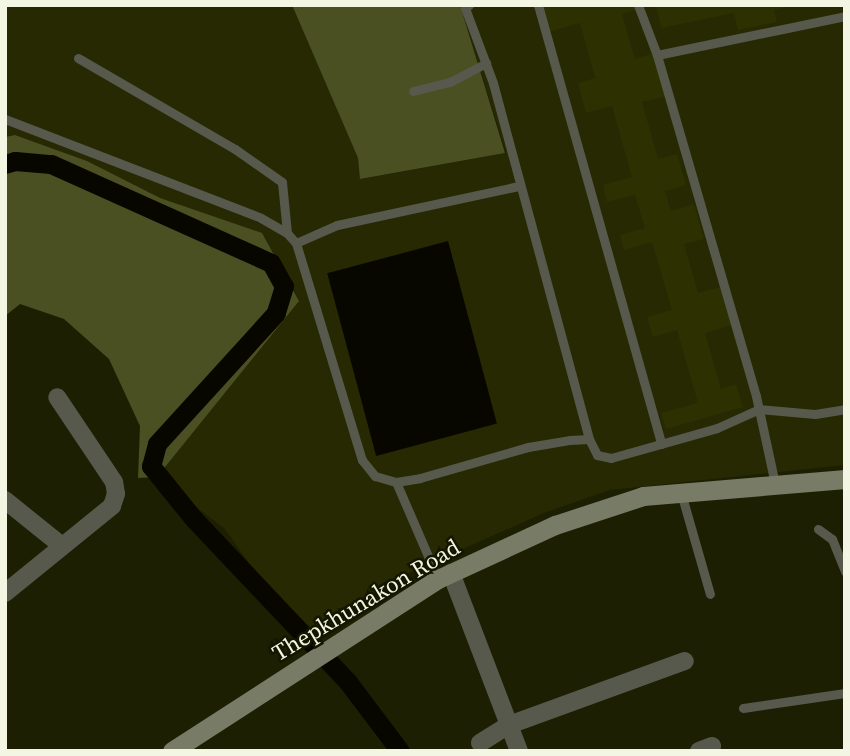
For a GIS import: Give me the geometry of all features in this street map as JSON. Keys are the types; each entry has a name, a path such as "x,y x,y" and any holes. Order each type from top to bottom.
{"main road":[{"name":"Thepkhunakon Road","path":"172,751 444,576 598,509 643,496 844,483"}],"street":[{"path":"5,593 112,506 116,494 114,482 57,397"},
{"path":"5,500 62,546"},
{"path":"444,576 519,751"},
{"path":"480,743 509,725 685,661"}],"lane":[{"path":"538,5 661,444"},
{"path":"638,5 657,55 759,409 775,486"},
{"path":"466,6 486,63 589,439 602,458 717,428 759,409 815,414 845,409"},
{"path":"657,55 845,16"},
{"path":"78,58 235,149 282,182 287,233"},
{"path":"413,91 450,82 486,63"},
{"path":"5,119 261,218 287,233 296,243 362,460 375,476 396,481 550,442 589,439"},
{"path":"296,243 337,225 519,186"},
{"path":"396,481 444,576"},
{"path":"681,493 710,594"},
{"path":"818,529 832,539 845,572"},
{"path":"743,708 845,693"}],"shaded area":[{"path":"5,5 292,5 358,158 361,179 506,153 460,5 845,5 845,465 610,490 544,513 402,576 302,639 225,529 157,477 299,300 280,262 87,161 15,135 5,137"},
{"path":"292,5 460,5 505,153 360,179 358,158"},
{"path":"15,135 87,161 160,198 262,233 299,301 157,477 138,478 140,426 109,359 64,319 20,304 5,316 5,137"},
{"path":"448,241 497,424 376,456 327,273"}],"building":[{"path":"541,5 634,5 636,10 622,14 635,59 654,53 666,96 642,102 658,159 677,154 686,185 665,191 671,211 694,204 704,239 684,244 698,293 721,287 732,325 705,333 721,389 736,384 743,407 666,429 661,413 698,403 677,330 653,337 647,317 672,310 652,242 624,250 620,235 645,228 635,195 607,202 603,185 632,177 612,106 586,113 578,83 595,78 580,23 548,32"},
{"path":"656,5 789,6 774,10 777,22 738,30 734,13 661,28"}],"waterway":[{"path":"5,164 15,161 51,164 271,263 284,286 276,313 157,444 151,466 193,518 348,682 400,751"}]}
